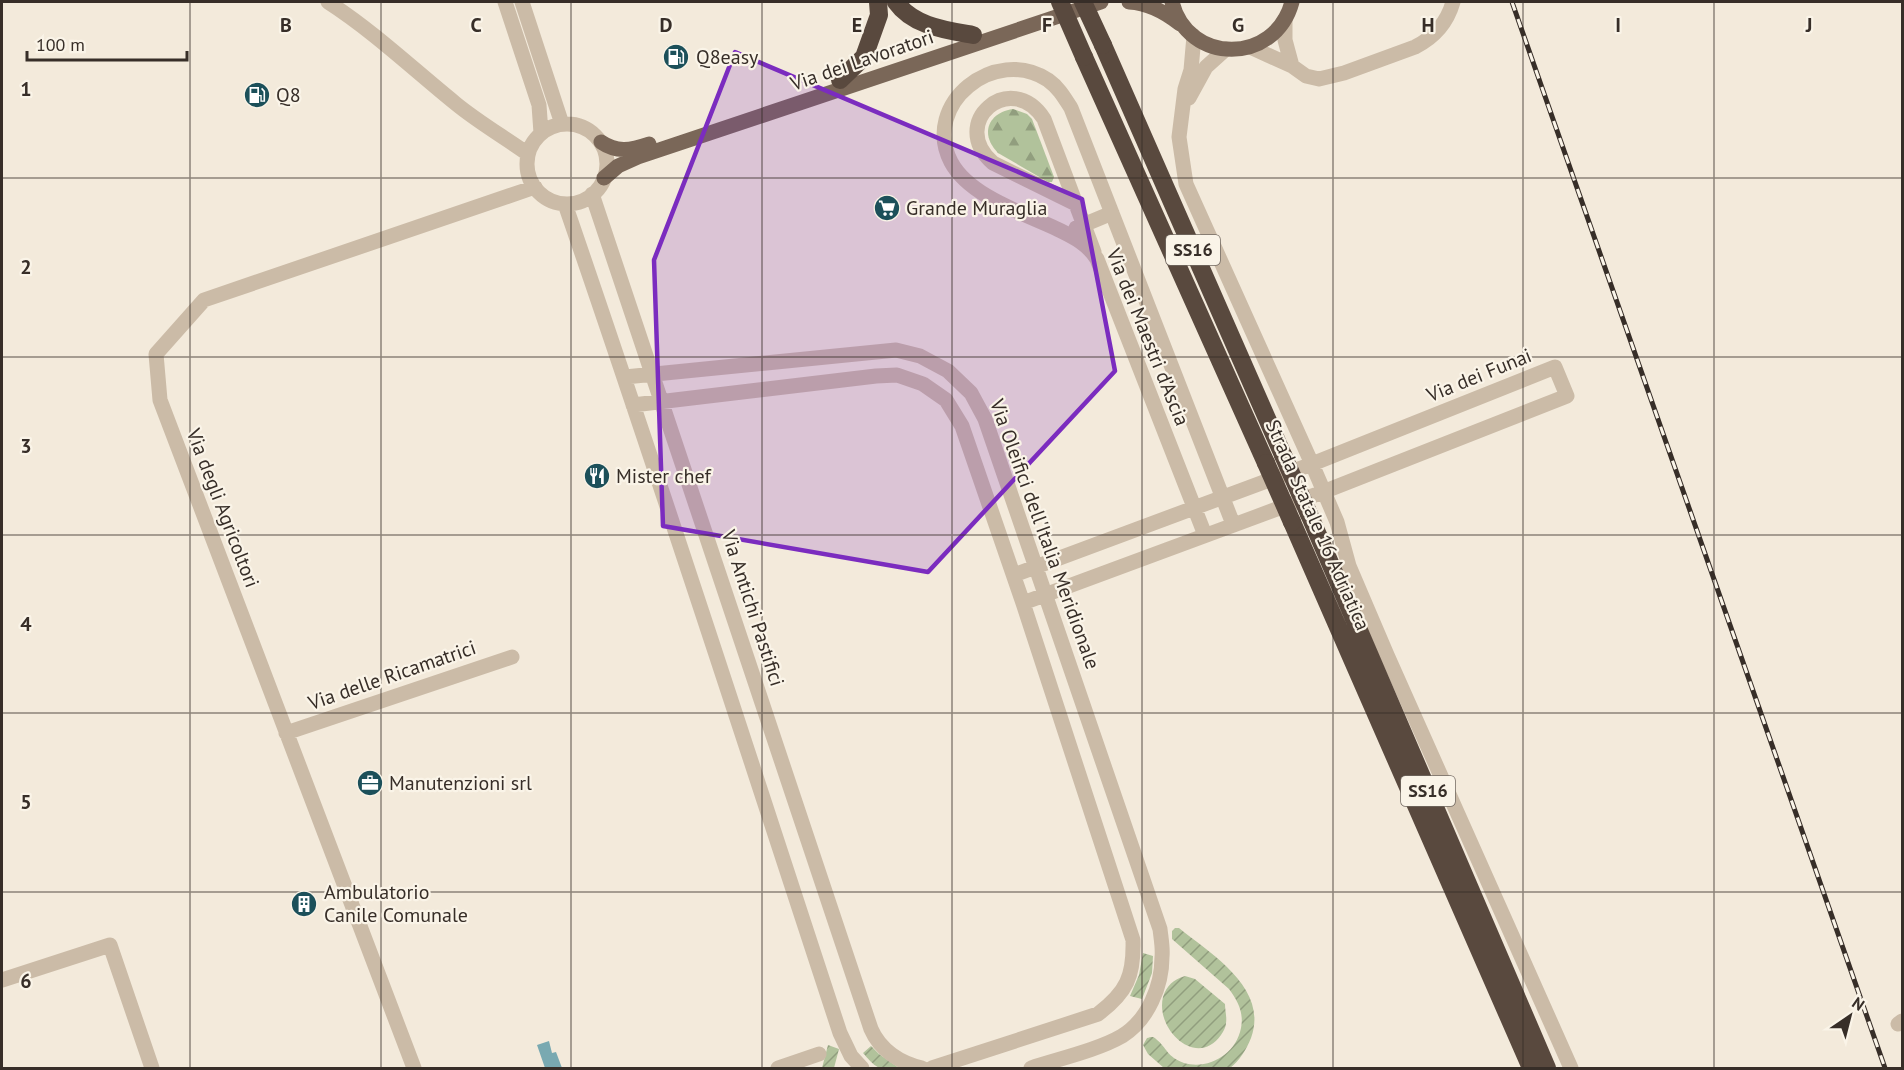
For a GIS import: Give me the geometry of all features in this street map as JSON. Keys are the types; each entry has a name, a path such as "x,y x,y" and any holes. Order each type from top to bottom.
{"highway":[{"path":"840,80 864,57 879,15 878,2"},
{"path":"896,2 900,8 925,25 973,35"},
{"name":"Strada Statale 16 Adriatica","path":"1060,2 1266,463 1531,1068"},
{"name":"Strada Statale 16 Adriatica","path":"1083,2 1309,514 1553,1057"}],"main road":[{"name":"Via dei Lavoratori","path":"635,153 840,80 1072,2"},
{"name":"Via dei Lavoratori","path":"635,153 1101,2"},
{"path":"1130,2 1143,2 1170,16 1189,32 1210,45 1226,49 1250,47 1269,37 1285,19 1292,2"},
{"path":"1172,2 1175,12 1189,32"},
{"path":"601,142 608,147 635,153"},
{"path":"604,178 635,153"}],"street":[{"path":"328,2 350,16 457,105 528,154"},
{"path":"506,2 539,105 541,133"},
{"path":"522,2 562,124"},
{"path":"1250,47 1292,66 1306,76 1319,79 1344,73 1427,41 1442,25 1453,2"},
{"path":"1285,19 1285,40 1292,66"},
{"path":"1189,32 1191,70 1185,89 1179,137 1186,184 1337,522 1349,566 1553,1057 1571,1068"},
{"path":"1183,108 1206,67 1226,49"},
{"name":"Via dei Maestri d’Ascia","path":"1205,535 1092,251 1084,243 978,192 962,178 950,161 945,138 948,116 961,92 975,80 992,72 1011,69 1030,72 1047,80 1061,92 1071,108 1233,524"},
{"path":"1076,204 993,163 984,156 976,135 977,124 989,106 998,100 1008,98 1029,102 1038,109 1044,119 1097,259"},
{"path":"573,124 584,128 601,142 606,156 604,178 592,195 577,202 565,204 545,197 535,188 527,168 528,154 535,139 541,133 551,127 573,124"},
{"name":"Via degli Agricoltori","path":"414,1068 160,400 156,354 204,300 535,188"},
{"name":"Via Antichi Pastifici","path":"592,195 874,1036 889,1053 904,1063 921,1068"},
{"path":"565,204 749,750 840,1033 851,1056 862,1068"},
{"path":"1064,233 1112,213"},
{"name":"Via Oleifici dell'Italia Meridionale","path":"625,377 896,350 920,356 948,371 971,393 985,418 1160,929 1162,957 1159,983 1150,1005 1140,1019 1124,1035 1109,1042 1030,1068"},
{"name":"Via dei Funai","path":"1014,575 1312,464 1555,367 1567,396 1323,492 1023,603"},
{"name":"Via Oleifici dell'Italia Meridionale","path":"633,405 661,400 897,375 923,384 946,400 962,426 1014,575 1133,940 1133,963 1125,986 1113,1002 1098,1014 932,1068"},
{"path":"982,485 1005,476"},
{"name":"Via delle Ricamatrici","path":"286,733 512,657"},
{"path":"2,980 110,945 152,1068"},
{"path":"778,1068 819,1054"}],"highlighted area":[{"path":"735,52 1082,199 1115,371 928,572 663,526 654,260"}],"green space":[{"path":"1013,109 1027,114 1032,119 1054,177 1052,182 1048,182 998,153 992,146 988,132 992,120 1004,111"},
{"path":"1179,928 1221,961 1245,988 1252,1004 1254,1020 1251,1038 1237,1062 1230,1068 1164,1068 1148,1054 1143,1045 1147,1038 1153,1037 1178,1061 1193,1065 1203,1064 1220,1058 1227,1052 1234,1045 1241,1028 1241,1012 1229,989 1172,939 1172,931"},
{"path":"1143,953 1153,956 1152,973 1142,999 1130,996 1139,975"},
{"path":"1185,976 1195,979 1225,1004 1226,1026 1221,1035 1211,1044 1201,1048 1190,1047 1180,1041 1165,1022 1162,1010 1166,989 1174,981"},
{"path":"828,1045 839,1049 834,1068 822,1068"},
{"path":"871,1046 899,1068 882,1068 875,1065 863,1053"}],"water":[{"path":"549,1041 552,1053 556,1052 562,1068 545,1068 537,1045"}],"railway":[{"path":"1512,2 1885,1068"}],"place":[{"name":"Q8easy","path":"676,57"},
{"name":"Q8","path":"257,95"},
{"name":"Grande Muraglia","path":"887,208"},
{"name":"Mister chef","path":"597,476"},
{"name":"Manutenzioni srl","path":"370,783"},
{"name":"Ambulatorio Canile Comunale","path":"304,904"}]}
